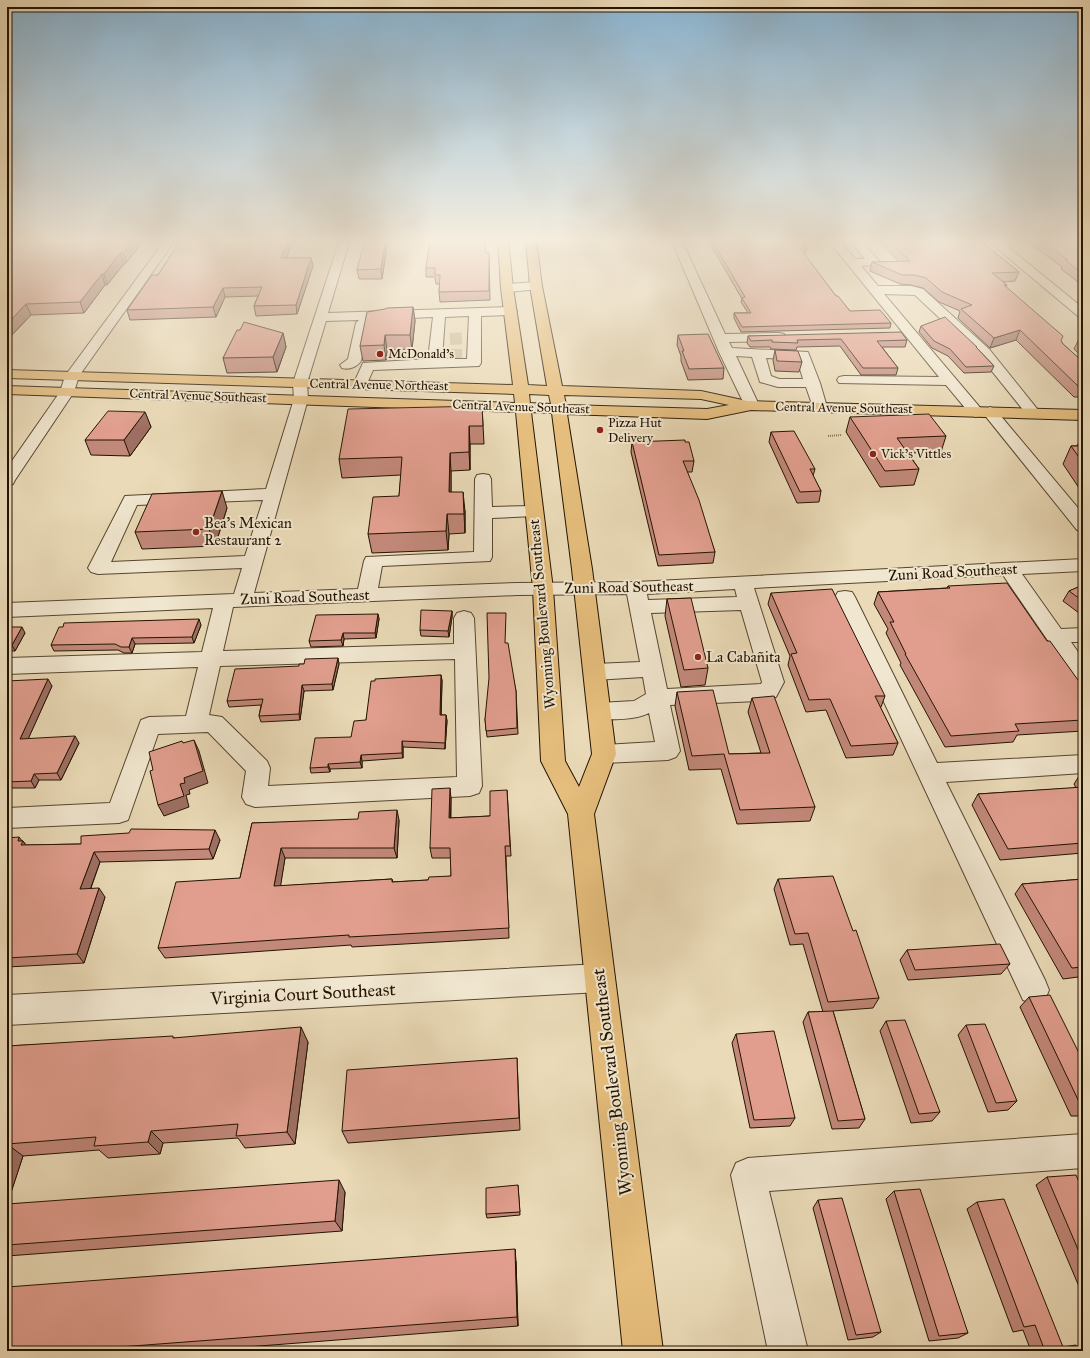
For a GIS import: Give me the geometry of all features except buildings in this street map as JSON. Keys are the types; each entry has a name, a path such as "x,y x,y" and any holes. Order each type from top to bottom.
{"main road":[{"name":"Wyoming Boulevard Southeast","path":"509,302 543,589 552,761 581,814 643,1351"},
{"name":"Wyoming Boulevard Southeast","path":"539,302 559,409 585,588 604,754 581,814"},
{"name":"Central Avenue Northeast","path":"7,374 72,376 300,391 360,385 521,398 555,390 701,395 751,406"},
{"name":"Central Avenue Southeast","path":"7,390 68,392 300,391 521,398 559,409 707,414 751,406 1083,415"}],"street":[{"path":"7,480 68,392 72,376 125,302"},
{"path":"195,724 211,658 234,600 253,562 326,302"},
{"path":"704,302 751,406"},
{"path":"886,302 951,381 983,412 1083,526"},
{"path":"932,302 984,352 1033,413"},
{"path":"1069,302 1083,314"},
{"path":"347,365 368,366 442,339 470,337 511,311"},
{"path":"321,317 355,316 442,339"},
{"path":"347,365 355,316"},
{"path":"347,365 354,361 359,332 362,323 365,321 416,318 425,320 442,339 474,363 470,337"},
{"path":"897,333 911,332"},
{"path":"720,338 795,336"},
{"path":"726,352 803,355 819,407"},
{"path":"763,353 769,379 784,407"},
{"path":"360,385 368,366"},
{"path":"739,379 769,379 813,384"},
{"path":"844,380 951,381"},
{"path":"367,595 373,561 483,557 482,479"},
{"path":"253,562 98,568 131,500 273,494"},
{"path":"483,513 534,511"},
{"name":"Zuni Road Southeast","path":"7,610 234,600 585,588 638,598 691,586 746,593 1008,569 1083,565"},
{"path":"1008,569 1083,675"},
{"path":"691,586 696,605"},
{"path":"599,711 638,708 657,698 758,693 768,690 773,682 746,593 696,605 638,598 657,698 668,751 604,754"},
{"path":"845,597 1034,990"},
{"path":"7,818 119,813 149,726 214,723 258,768 255,796 470,786 464,618"},
{"path":"1055,636 1083,634"},
{"path":"7,666 465,650"},
{"path":"595,672 652,669"},
{"path":"930,773 1083,764"},
{"name":"Virginia Court Southeast","path":"7,1010 600,978"},
{"path":"788,1351 748,1175 1083,1151"}],"path":[{"path":"828,436 841,435"}],"tunnel":[{"path":"450,339 465,338"},
{"path":"450,355 465,355"}],"place":[{"name":"McDonald's","path":"380,354"},
{"name":"Pizza Hut Delivery","path":"600,430"},
{"name":"Vick's Vittles","path":"873,454"},
{"name":"Bea's Mexican Restaurant 2","path":"196,532"},
{"name":"La Cabañita","path":"698,657"}]}
